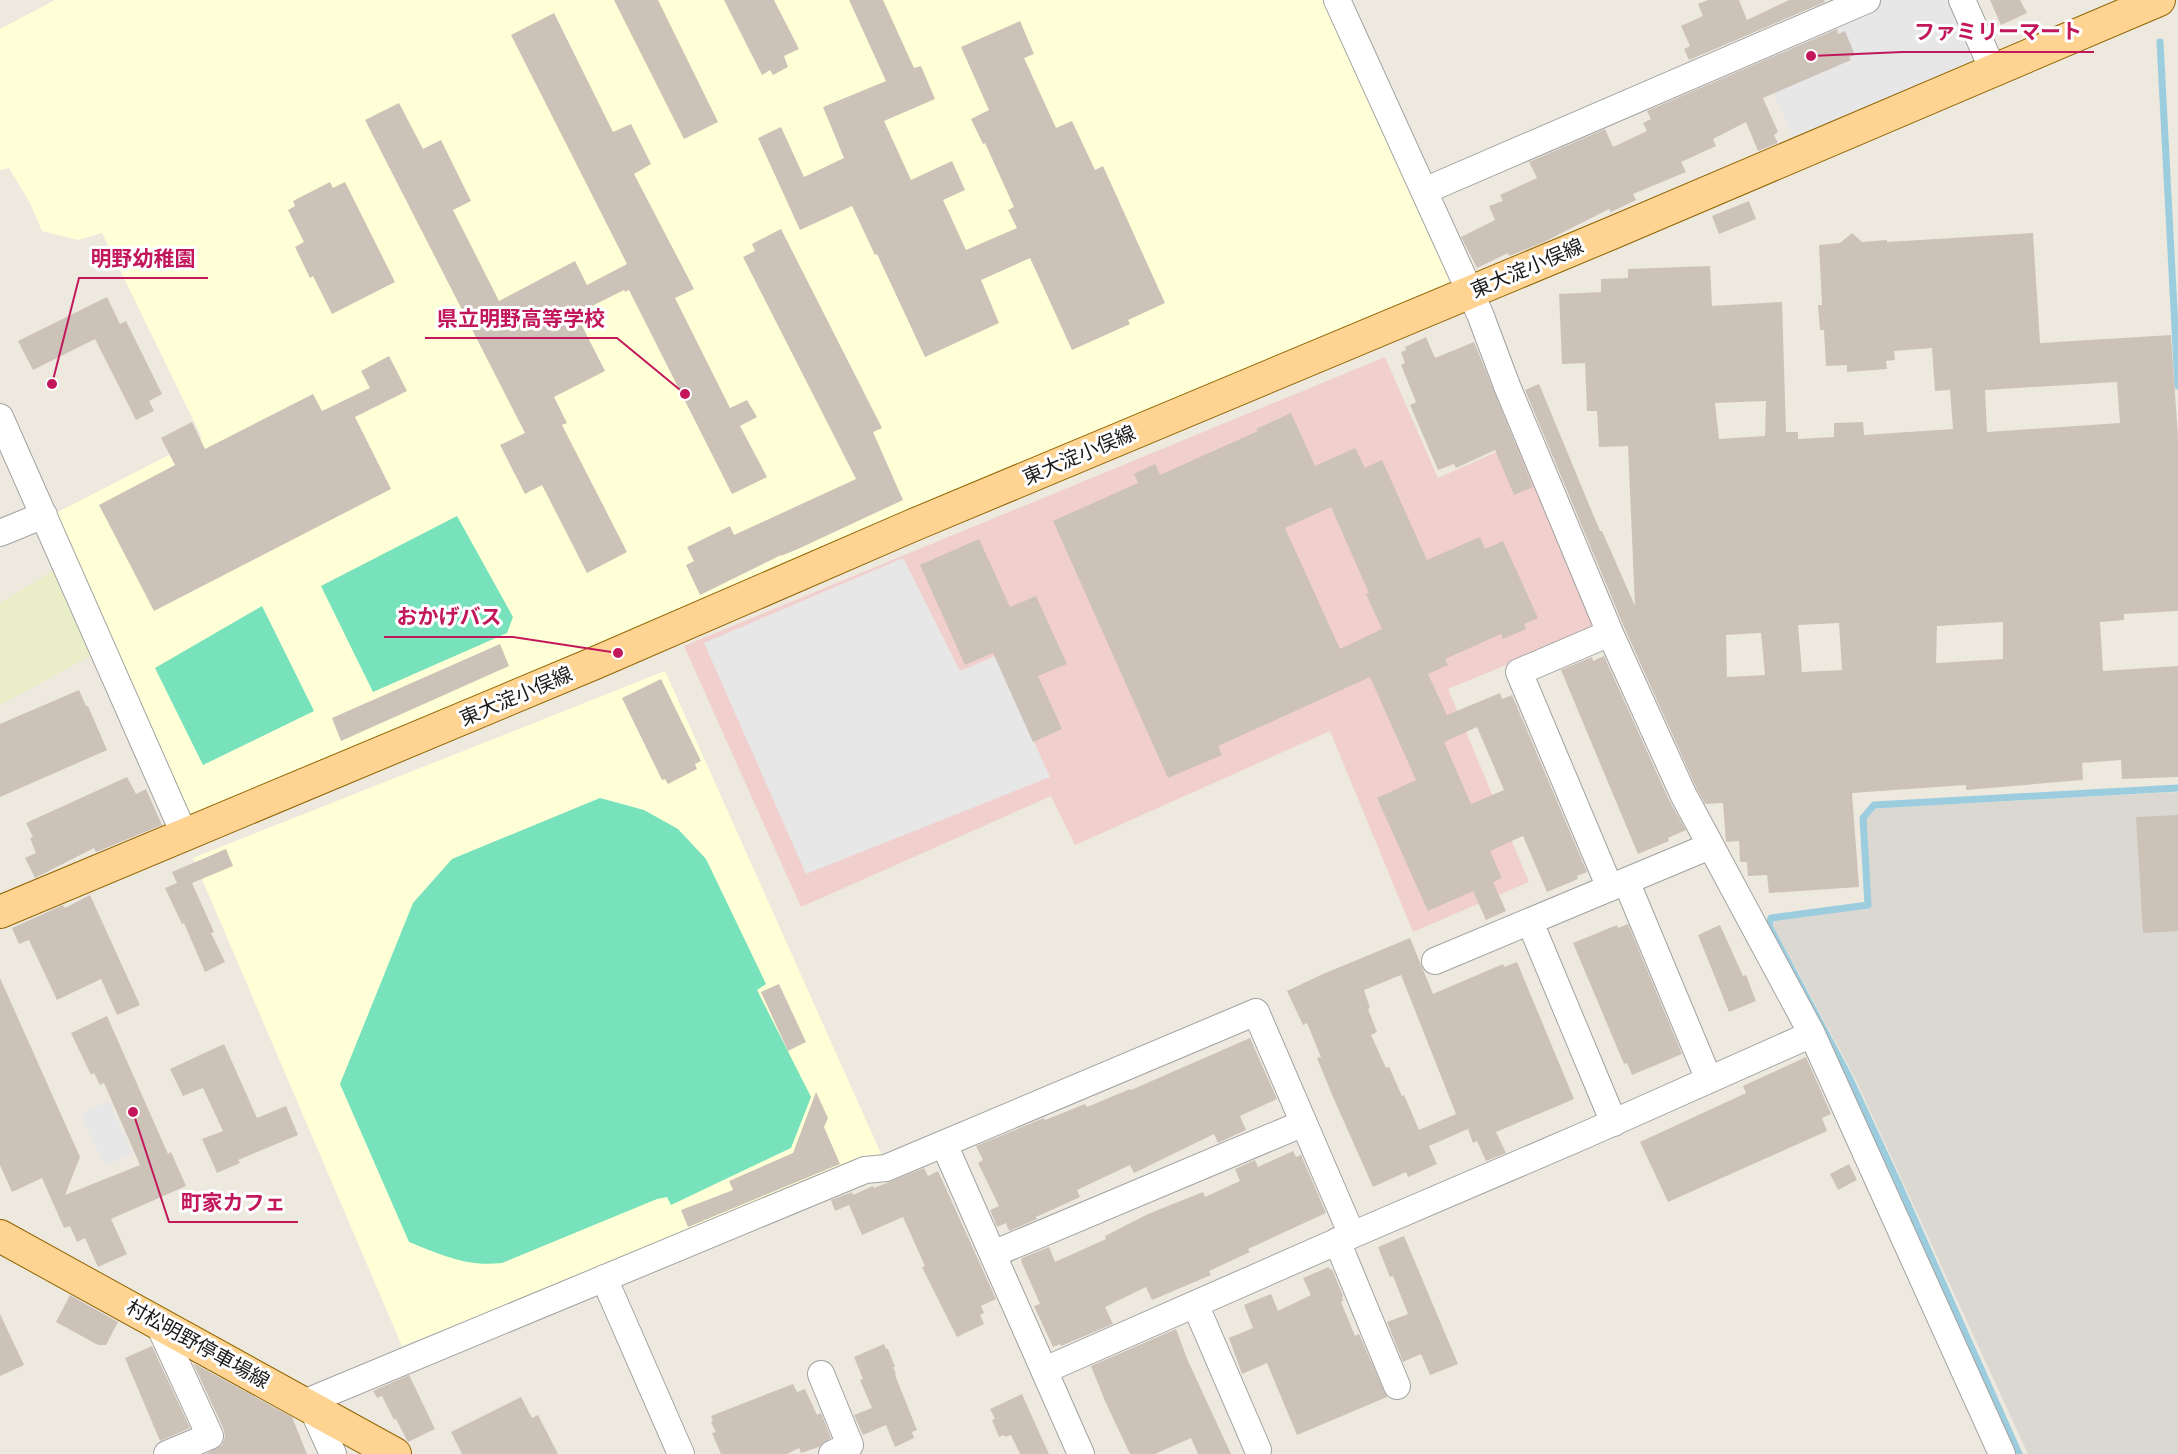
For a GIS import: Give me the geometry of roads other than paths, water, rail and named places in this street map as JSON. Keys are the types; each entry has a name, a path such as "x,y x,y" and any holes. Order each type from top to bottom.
{"main road":[{"name":"東大淀小俣線","path":"0,912 185,836 933,516 1470,292 2159,0"},
{"name":"村松明野停車場線","path":"0,1236 395,1454"}],"street":[{"path":"1337,0 1480,314 1507,386 1610,633 1683,794 1812,1034 2002,1454"},
{"path":"1424,191 1867,0"},
{"path":"1962,0 1993,70"},
{"path":"0,417 185,836"},
{"path":"0,533 44,515"},
{"path":"1610,633 1519,672 1709,1080"},
{"path":"1435,962 1710,846"},
{"path":"1530,922 1614,1123"},
{"path":"333,1454 308,1405 604,1278 865,1170 886,1168 1256,1012 1304,1123 1396,1386"},
{"path":"1045,1370 1614,1123 1812,1034"},
{"path":"993,1254 1304,1123"},
{"path":"944,1144 1081,1454"},
{"path":"604,1278 681,1454"},
{"path":"1195,1304 1258,1450"},
{"path":"158,1323 214,1445 167,1454"},
{"path":"821,1374 850,1445 832,1454"}],"waterway":[{"path":"2160,42 2178,386"},
{"path":"2019,1454 1849,1077 1769,926 1771,918 1868,905 1863,818 1874,805 2178,788"}],"place":[{"name":"ファミリーマート","path":"1811,56"},
{"name":"明野幼稚園","path":"52,384"},
{"name":"県立明野高等学校","path":"685,394"},
{"name":"おかげバス","path":"618,653"},
{"name":"町家カフェ","path":"133,1112"}]}
